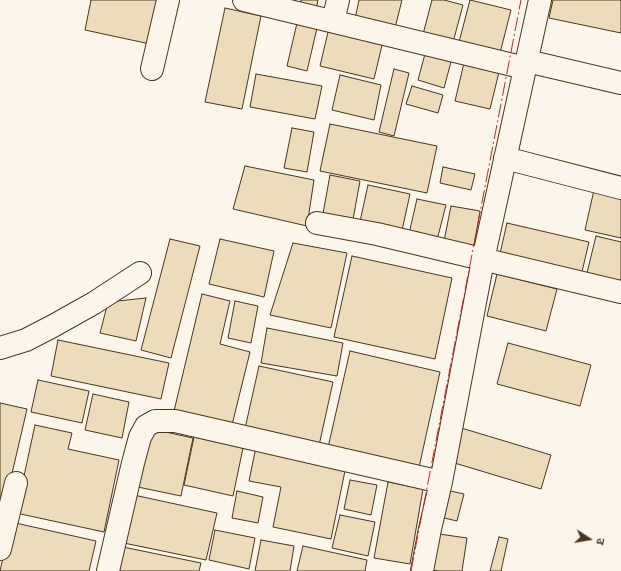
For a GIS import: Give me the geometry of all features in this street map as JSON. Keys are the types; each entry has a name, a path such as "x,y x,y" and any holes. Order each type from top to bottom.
{"street":[{"path":"152,68 168,0"},
{"path":"244,0 526,64 621,83"},
{"path":"333,21 338,0"},
{"path":"422,571 441,482 483,260 540,0"},
{"path":"505,158 621,188"},
{"path":"317,223 377,234 621,292"},
{"path":"0,348 26,340 53,326 94,303 140,272"},
{"path":"108,571 140,438 146,426 155,421 175,421 441,482"},
{"path":"0,549 16,483"}],"building":[{"path":"91,0 159,0 150,44 85,30"},
{"path":"301,0 318,0 316,10 300,7"},
{"path":"359,0 402,0 395,28 355,19"},
{"path":"432,0 444,0 463,5 452,46 422,38"},
{"path":"470,0 511,10 499,57 458,46"},
{"path":"553,0 621,0 621,33 549,18"},
{"path":"225,8 261,16 242,109 205,102"},
{"path":"297,23 317,28 307,71 287,66"},
{"path":"329,28 383,41 374,79 320,66"},
{"path":"425,54 451,62 444,88 418,80"},
{"path":"464,63 499,72 490,109 455,101"},
{"path":"394,69 409,73 394,136 379,132"},
{"path":"256,74 322,86 315,119 250,107"},
{"path":"340,75 381,85 374,120 332,110"},
{"path":"412,86 443,95 438,113 406,104"},
{"path":"330,124 437,146 427,193 320,171"},
{"path":"292,128 314,132 307,172 284,168"},
{"path":"245,166 314,180 307,226 233,209"},
{"path":"443,167 475,174 471,190 440,183"},
{"path":"330,175 360,181 352,225 322,219"},
{"path":"368,185 410,194 401,235 359,226"},
{"path":"594,190 621,196 621,238 585,230"},
{"path":"417,199 446,205 436,244 408,238"},
{"path":"451,206 480,211 474,246 444,241"},
{"path":"507,223 589,242 581,276 499,258"},
{"path":"596,236 621,242 621,286 586,277"},
{"path":"170,239 200,246 171,358 141,350"},
{"path":"220,239 274,251 264,297 209,284"},
{"path":"293,243 347,253 331,328 270,315"},
{"path":"352,256 452,278 435,359 334,337"},
{"path":"497,274 557,289 546,331 487,316"},
{"path":"202,294 230,301 220,344 250,352 232,425 174,411"},
{"path":"146,298 136,341 100,333 108,302"},
{"path":"235,301 258,306 251,343 228,338"},
{"path":"267,328 343,343 337,376 261,363"},
{"path":"58,340 169,363 161,399 51,376"},
{"path":"508,343 591,365 580,406 497,384"},
{"path":"350,351 440,372 418,472 327,452"},
{"path":"259,366 333,382 318,450 244,433"},
{"path":"38,380 89,391 82,423 31,412"},
{"path":"93,394 129,402 122,438 85,430"},
{"path":"0,403 27,409 0,525"},
{"path":"35,425 72,433 68,449 119,460 104,532 16,513"},
{"path":"458,427 551,455 541,489 448,461"},
{"path":"147,428 193,438 181,496 133,486"},
{"path":"194,437 243,448 233,496 184,485"},
{"path":"256,447 346,466 331,539 273,527 281,487 249,481"},
{"path":"350,480 377,485 371,515 344,509"},
{"path":"388,482 423,489 410,564 374,558"},
{"path":"446,490 464,494 457,521 440,517"},
{"path":"237,491 263,497 258,523 232,518"},
{"path":"129,494 217,513 206,560 119,542"},
{"path":"340,515 375,522 368,556 332,548"},
{"path":"11,522 96,541 89,571 0,571"},
{"path":"215,530 255,538 249,569 209,560"},
{"path":"432,533 467,538 462,571 439,571 426,569"},
{"path":"499,537 508,539 501,571 490,571"},
{"path":"261,540 294,546 290,571 255,571"},
{"path":"118,546 201,563 199,571 113,571"},
{"path":"303,546 367,560 365,571 297,571"}],"power":[{"path":"411,571 521,0"}]}
